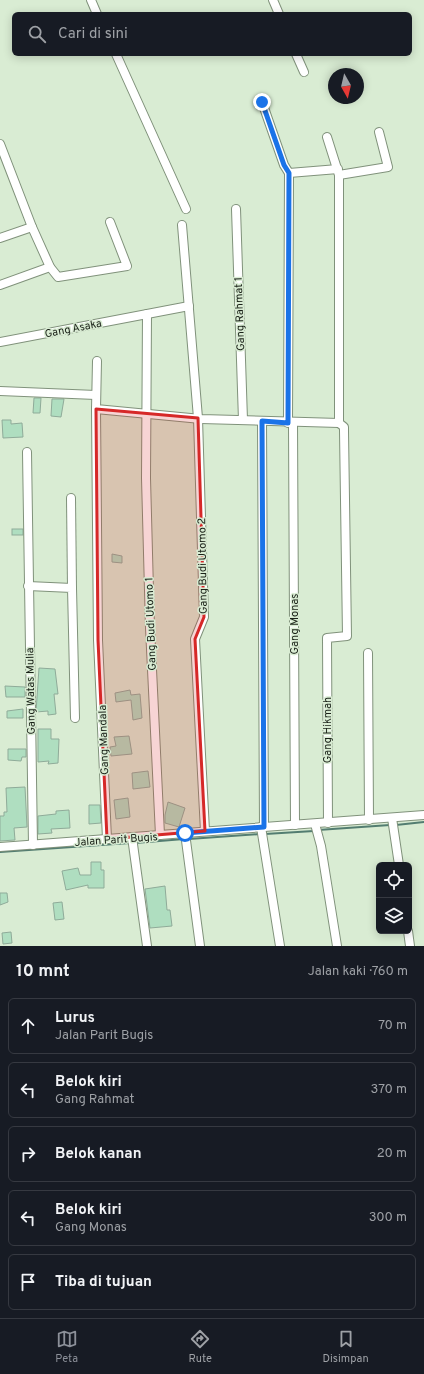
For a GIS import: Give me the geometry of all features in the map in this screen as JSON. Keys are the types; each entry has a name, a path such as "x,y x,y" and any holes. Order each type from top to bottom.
{"street":[{"path":"91,0 97,12"},
{"path":"273,0 278,12"},
{"path":"117,56 186,209"},
{"path":"297,56 304,72"},
{"name":"Gang Monas","path":"262,102 284,165 289,173 295,825"},
{"path":"289,173 338,172 388,167 379,132"},
{"path":"96,409 147,412 198,418 291,423 339,423 338,172 326,136"},
{"path":"0,144 32,227 50,267 57,276 61,278 127,266 110,222"},
{"name":"Gang Rahmat 1","path":"236,209 243,420"},
{"name":"Gang Budi Utomo 2","path":"182,225 198,418 204,617 195,639 205,831"},
{"path":"0,238 32,227"},
{"path":"0,285 50,267"},
{"name":"Gang Asaka","path":"0,342 189,306"},
{"name":"Gang Budi Utomo 1","path":"147,314 150,628 160,835"},
{"name":"Gang Mandala","path":"97,361 98,640 107,839"},
{"path":"0,391 96,395"},
{"path":"262,421 262,827 280,946"},
{"name":"Gang Hikmah","path":"328,823 327,638 347,636 344,427 339,423"},
{"name":"Gang Watas Mulia","path":"27,452 32,845"},
{"path":"71,498 75,718"},
{"path":"28,586 72,588"},
{"path":"368,653 369,820"},
{"name":"Jalan Parit Bugis","path":"0,847 424,815"},
{"path":"392,818 398,862"},
{"path":"315,824 321,846 337,946"},
{"path":"185,833 200,946"},
{"path":"132,837 147,946"},
{"path":"408,934 410,946"}],"highlighted area":[{"path":"96,409 198,418 204,617 195,639 205,831 107,839 98,640"}],"building":[{"path":"34,398 41,398 40,413 33,413"},
{"path":"52,399 64,399 61,417 51,416"},
{"path":"2,420 11,420 11,424 22,423 23,437 3,438"},
{"path":"12,529 23,529 23,535 12,535"},
{"path":"112,554 122,556 122,563 112,562"},
{"path":"39,668 55,669 58,694 54,694 56,714 48,715 48,711 36,712"},
{"path":"5,686 25,687 25,697 6,697"},
{"path":"130,690 131,695 140,694 142,718 133,720 131,700 116,702 115,693"},
{"path":"23,709 23,718 7,718 7,711"},
{"path":"38,729 51,729 51,739 59,739 58,763 48,764 49,761 38,762"},
{"path":"129,736 132,754 111,756 110,747 116,746 114,737"},
{"path":"8,749 26,749 26,757 22,757 21,761 8,760"},
{"path":"148,771 150,787 133,789 132,773"},
{"path":"25,787 27,827 14,828 15,840 0,841 0,816 4,816 4,812 7,812 6,788"},
{"path":"128,798 130,817 116,819 114,800"},
{"path":"168,802 185,808 179,827 165,823"},
{"path":"89,805 100,805 101,823 89,824"},
{"path":"69,810 70,828 51,829 52,833 38,834 38,816 56,814 56,811"},
{"path":"91,862 101,862 101,870 104,870 104,888 88,888 88,885 66,890 62,871 78,868 80,875 91,875"},
{"path":"165,886 167,910 170,910 172,926 150,928 145,889"},
{"path":"0,893 7,893 8,902 0,905"},
{"path":"62,902 64,919 55,920 53,903"},
{"path":"11,932 12,943 3,944 2,933"}],"waterway":[{"path":"396,825 424,822"},
{"path":"318,830 390,825"},
{"path":"265,834 314,831"},
{"path":"189,839 260,834"},
{"path":"135,843 184,839"},
{"path":"0,852 130,843"}],"route":[{"path":"185,833 264,827 262,421 288,423 290,294 289,173 284,165 262,102"}]}
